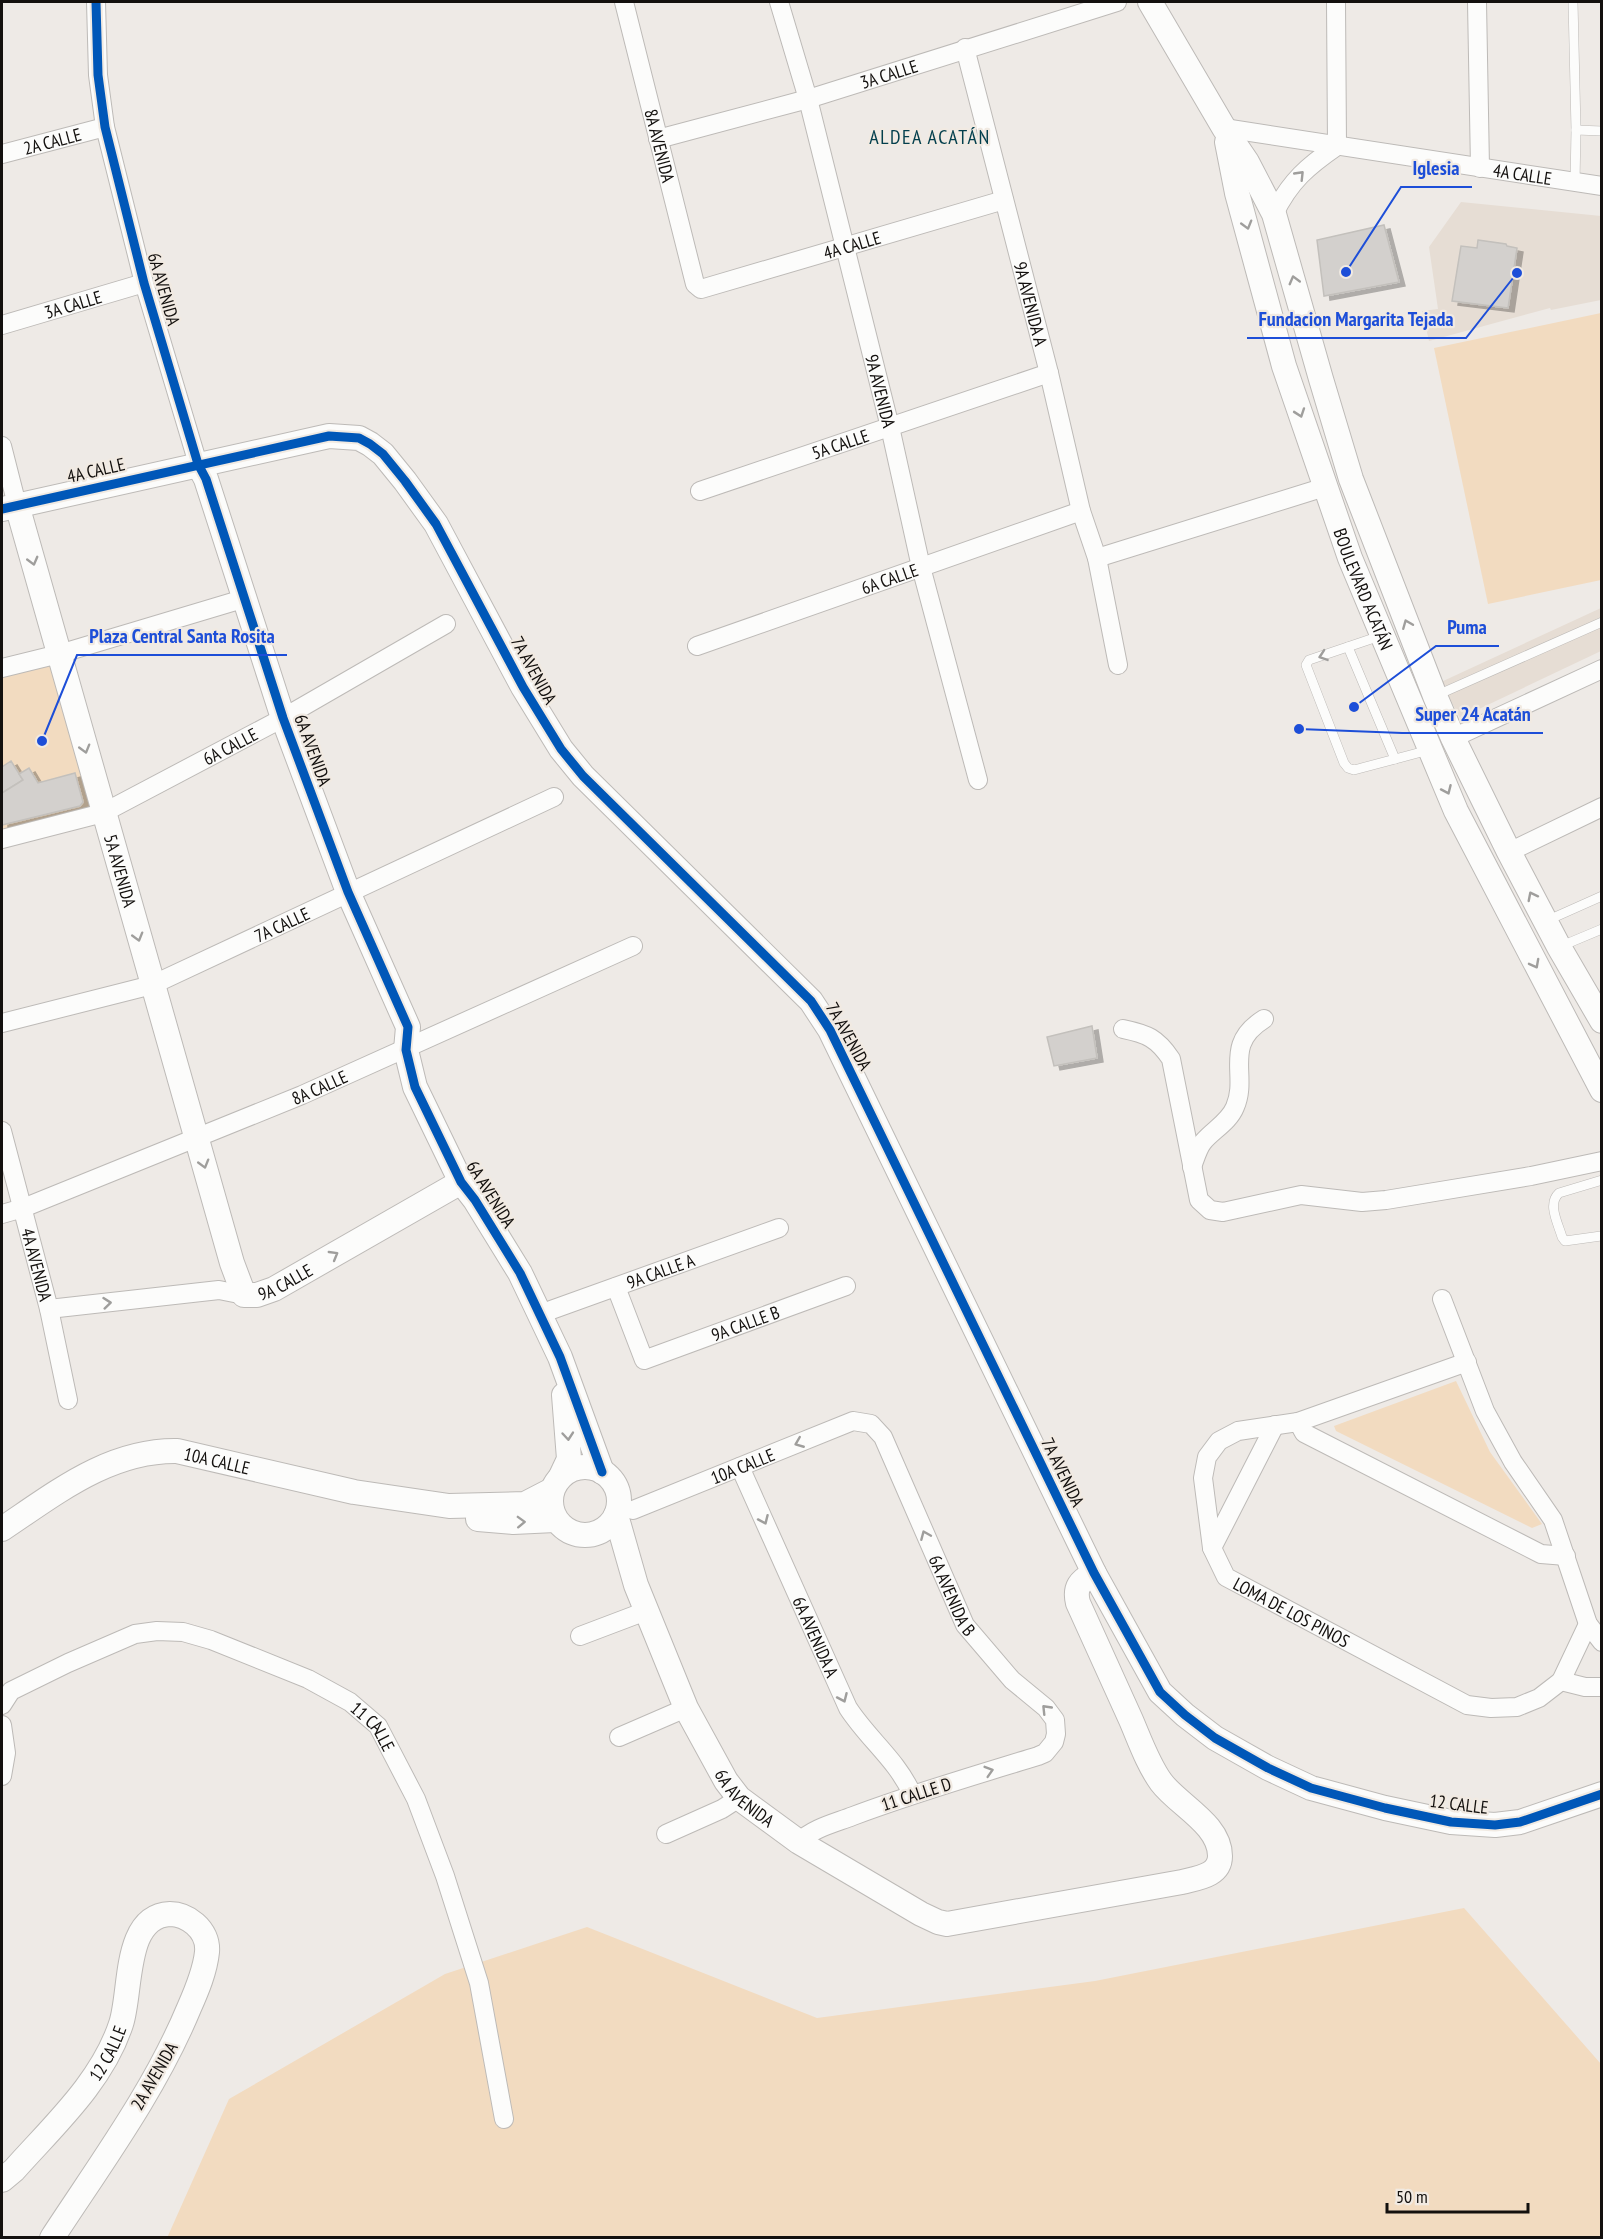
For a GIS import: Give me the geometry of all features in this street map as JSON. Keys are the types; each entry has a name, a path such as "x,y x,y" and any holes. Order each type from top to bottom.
{"street":[{"name":"6A AVENIDA","path":"96,2 98,75 105,127 144,283 198,464 206,479 246,598 283,718 348,892 408,1027 406,1050 415,1088 461,1182 476,1200 496,1232 540,1314 560,1357 602,1472"},
{"name":"8A AVENIDA","path":"624,2 695,284 701,289"},
{"name":"9A AVENIDA","path":"779,2 808,99 890,427 921,567 978,780"},
{"name":"3A CALLE","path":"658,139 808,99 1116,2"},
{"name":"BOULEVARD ACATÁN","path":"1150,2 1224,128 1240,166 1274,214 1351,479 1435,696 1509,852 1558,947 1602,1021"},
{"path":"1274,214 1293,182 1308,166 1337,146 1336,2"},
{"path":"1477,2 1480,168"},
{"name":"9A AVENIDA A","path":"965,48 1049,373 1081,510 1097,558"},
{"name":"2A CALLE","path":"2,154 105,127"},
{"name":"4A CALLE","path":"1224,128 1602,186"},
{"name":"BOULEVARD ACATÁN","path":"1240,166 1237,193 1284,366 1350,558 1456,810 1602,1090"},
{"name":"4A CALLE","path":"701,289 1004,200"},
{"name":"3A CALLE","path":"2,325 144,283"},
{"name":"5A CALLE","path":"700,490 1049,373"},
{"name":"7A AVENIDA","path":"198,464 315,438 345,436 359,438 383,454 436,524 523,687 561,749 583,776 811,1001 830,1030 1094,1573 1152,1679 1170,1703 1215,1738 1268,1768 1311,1788"},
{"name":"5A AVENIDA","path":"2,446 9,507 58,654 232,1263 244,1295"},
{"name":"4A CALLE","path":"9,507 198,464"},
{"path":"1118,665 1097,558 1325,487"},
{"name":"6A CALLE","path":"697,646 1081,510"},
{"path":"2,668 58,654 246,598"},
{"name":"6A CALLE","path":"2,839 103,813 283,718 446,624"},
{"path":"1453,738 1602,669"},
{"name":"7A CALLE","path":"2,1023 152,985 554,797"},
{"path":"1509,852 1602,807"},
{"name":"8A CALLE","path":"2,1214 23,1208 302,1095 633,946"},
{"path":"1192,1167 1202,1143 1231,1115 1236,1105 1239,1088 1237,1066 1243,1039 1255,1024 1263,1019"},
{"path":"1123,1029 1146,1034 1162,1046 1171,1059 1199,1200 1210,1210 1223,1212 1301,1195 1362,1202 1386,1200 1531,1176 1602,1161"},
{"name":"4A AVENIDA","path":"2,1131 49,1309 68,1400"},
{"name":"9A CALLE","path":"49,1309 219,1290 257,1295 274,1289 461,1182"},
{"name":"9A CALLE A","path":"540,1314 779,1228"},
{"name":"9A CALLE B","path":"616,1287 644,1360 846,1286"},
{"path":"1442,1299 1485,1411 1513,1462 1553,1520 1588,1624 1602,1642"},
{"name":"6A AVENIDA","path":"556,1483 569,1459 560,1357"},
{"name":"LOMA DE LOS PINOS","path":"1467,1362 1298,1422 1238,1431 1228,1435 1212,1448 1207,1457 1203,1478 1212,1548 1226,1577 1467,1705 1491,1708 1517,1707 1539,1698 1561,1681 1588,1624"},
{"name":"10A CALLE","path":"625,1512 853,1421"},
{"name":"6A AVENIDA B","path":"853,1421 871,1424 883,1437 965,1625 1012,1680 1052,1714 1056,1734 1050,1748 1038,1756"},
{"path":"1298,1422 1304,1433 1541,1554 1566,1556"},
{"path":"1212,1548 1275,1425"},
{"name":"10A CALLE","path":"2,1529 99,1468 134,1455 158,1451 177,1451 354,1492 449,1506 525,1504 556,1483"},
{"path":"581,1467 592,1467 602,1472 616,1486 619,1506 625,1512 602,1531 592,1535 571,1533 555,1520 550,1500 556,1483 570,1470 581,1467"},
{"name":"6A AVENIDA A","path":"740,1467 848,1708 861,1729 892,1760 904,1776 912,1794"},
{"name":"10A CALLE","path":"449,1506 468,1516 494,1522 555,1520"},
{"name":"6A AVENIDA","path":"625,1512 636,1585 646,1611 686,1708 726,1781 739,1798 799,1842 921,1914 947,1924 1182,1882 1206,1876 1217,1866 1220,1854 1213,1834 1177,1801 1156,1776 1078,1603 1076,1592 1079,1583 1094,1573"},
{"name":"6A AVENIDA","path":"592,1535 608,1547 636,1585"},
{"path":"580,1636 646,1611"},
{"name":"11 CALLE","path":"2,1705 11,1691 68,1663 135,1635 157,1631 183,1632 211,1640 308,1679 350,1702 378,1726 416,1799 441,1865 479,1983 504,2119"},
{"path":"1561,1681 1602,1688"},
{"path":"619,1737 686,1708"},
{"path":"2,1725 6,1753 2,1776"},
{"name":"11 CALLE D","path":"799,1842 806,1834 912,1794 1038,1756"},
{"name":"12 CALLE","path":"1311,1788 1427,1818 1483,1825 1520,1822 1602,1794"},
{"path":"666,1834 722,1809 739,1798"},
{"name":"12 CALLE","path":"2,2180 14,2170 81,2096 93,2078 110,2050 121,2025 135,1944 141,1930 155,1918 175,1914"},
{"name":"2A AVENIDA","path":"52,2238 152,2084 198,1987 207,1952 206,1940 194,1923 175,1914"}],"lane":[{"path":"1573,2 1575,183"},
{"path":"1576,130 1602,131"},
{"path":"1435,696 1602,622"},
{"path":"1382,636 1309,660 1306,665 1344,763 1348,768 1354,770 1430,750"},
{"path":"1348,647 1395,759"},
{"path":"1545,921 1602,896"},
{"path":"1558,947 1602,929"},
{"path":"1602,1180 1559,1193 1554,1198 1553,1205 1565,1241 1602,1236"}],"shaded area":[{"path":"1461,202 1601,216 1601,300 1551,310 1550,308 1429,341 1422,311 1438,309 1429,247"},
{"path":"1601,313 1601,580 1488,604 1434,348"},
{"path":"1601,608 1601,651 1460,718 1441,682"},
{"path":"59,654 103,813 2,839 2,668"},
{"path":"1456,1381 1490,1452 1542,1524 1532,1528 1336,1431 1334,1426"},
{"path":"1464,1908 1601,2064 1601,2237 167,2238 229,2099 445,1974 587,1927 817,2018 1095,1981"}],"building":[{"path":"1384,225 1399,282 1324,296 1317,240"},
{"path":"1478,240 1517,248 1508,308 1452,301 1461,246 1477,248"},
{"path":"11,761 23,780 2,793 2,767"},
{"path":"29,768 38,783 75,773 83,802 80,806 2,825 2,793 23,780 19,774"},
{"path":"1092,1026 1097,1058 1054,1066 1047,1037"}],"cycle path":[{"path":"96,2 98,75 105,127 144,283 198,464 206,479 283,718 348,892 408,1027 406,1050 415,1087 461,1182 475,1200 520,1273 560,1357 602,1472"},
{"path":"2,509 329,436 359,438 383,454 436,524 523,687 561,749 583,776 811,1001 830,1030 1094,1573 1160,1692 1215,1738 1268,1768 1311,1788 1385,1808 1451,1822 1495,1825 1520,1822 1602,1794"}],"place":[{"name":"Iglesia","path":"1346,272"},
{"name":"Fundacion Margarita Tejada","path":"1517,273"},
{"name":"Puma","path":"1354,707"},
{"name":"Super 24 Acatán","path":"1299,729"},
{"name":"Plaza Central Santa Rosita","path":"42,741"}],"district":[{"name":"ALDEA ACATÁN","path":"930,137"}]}
